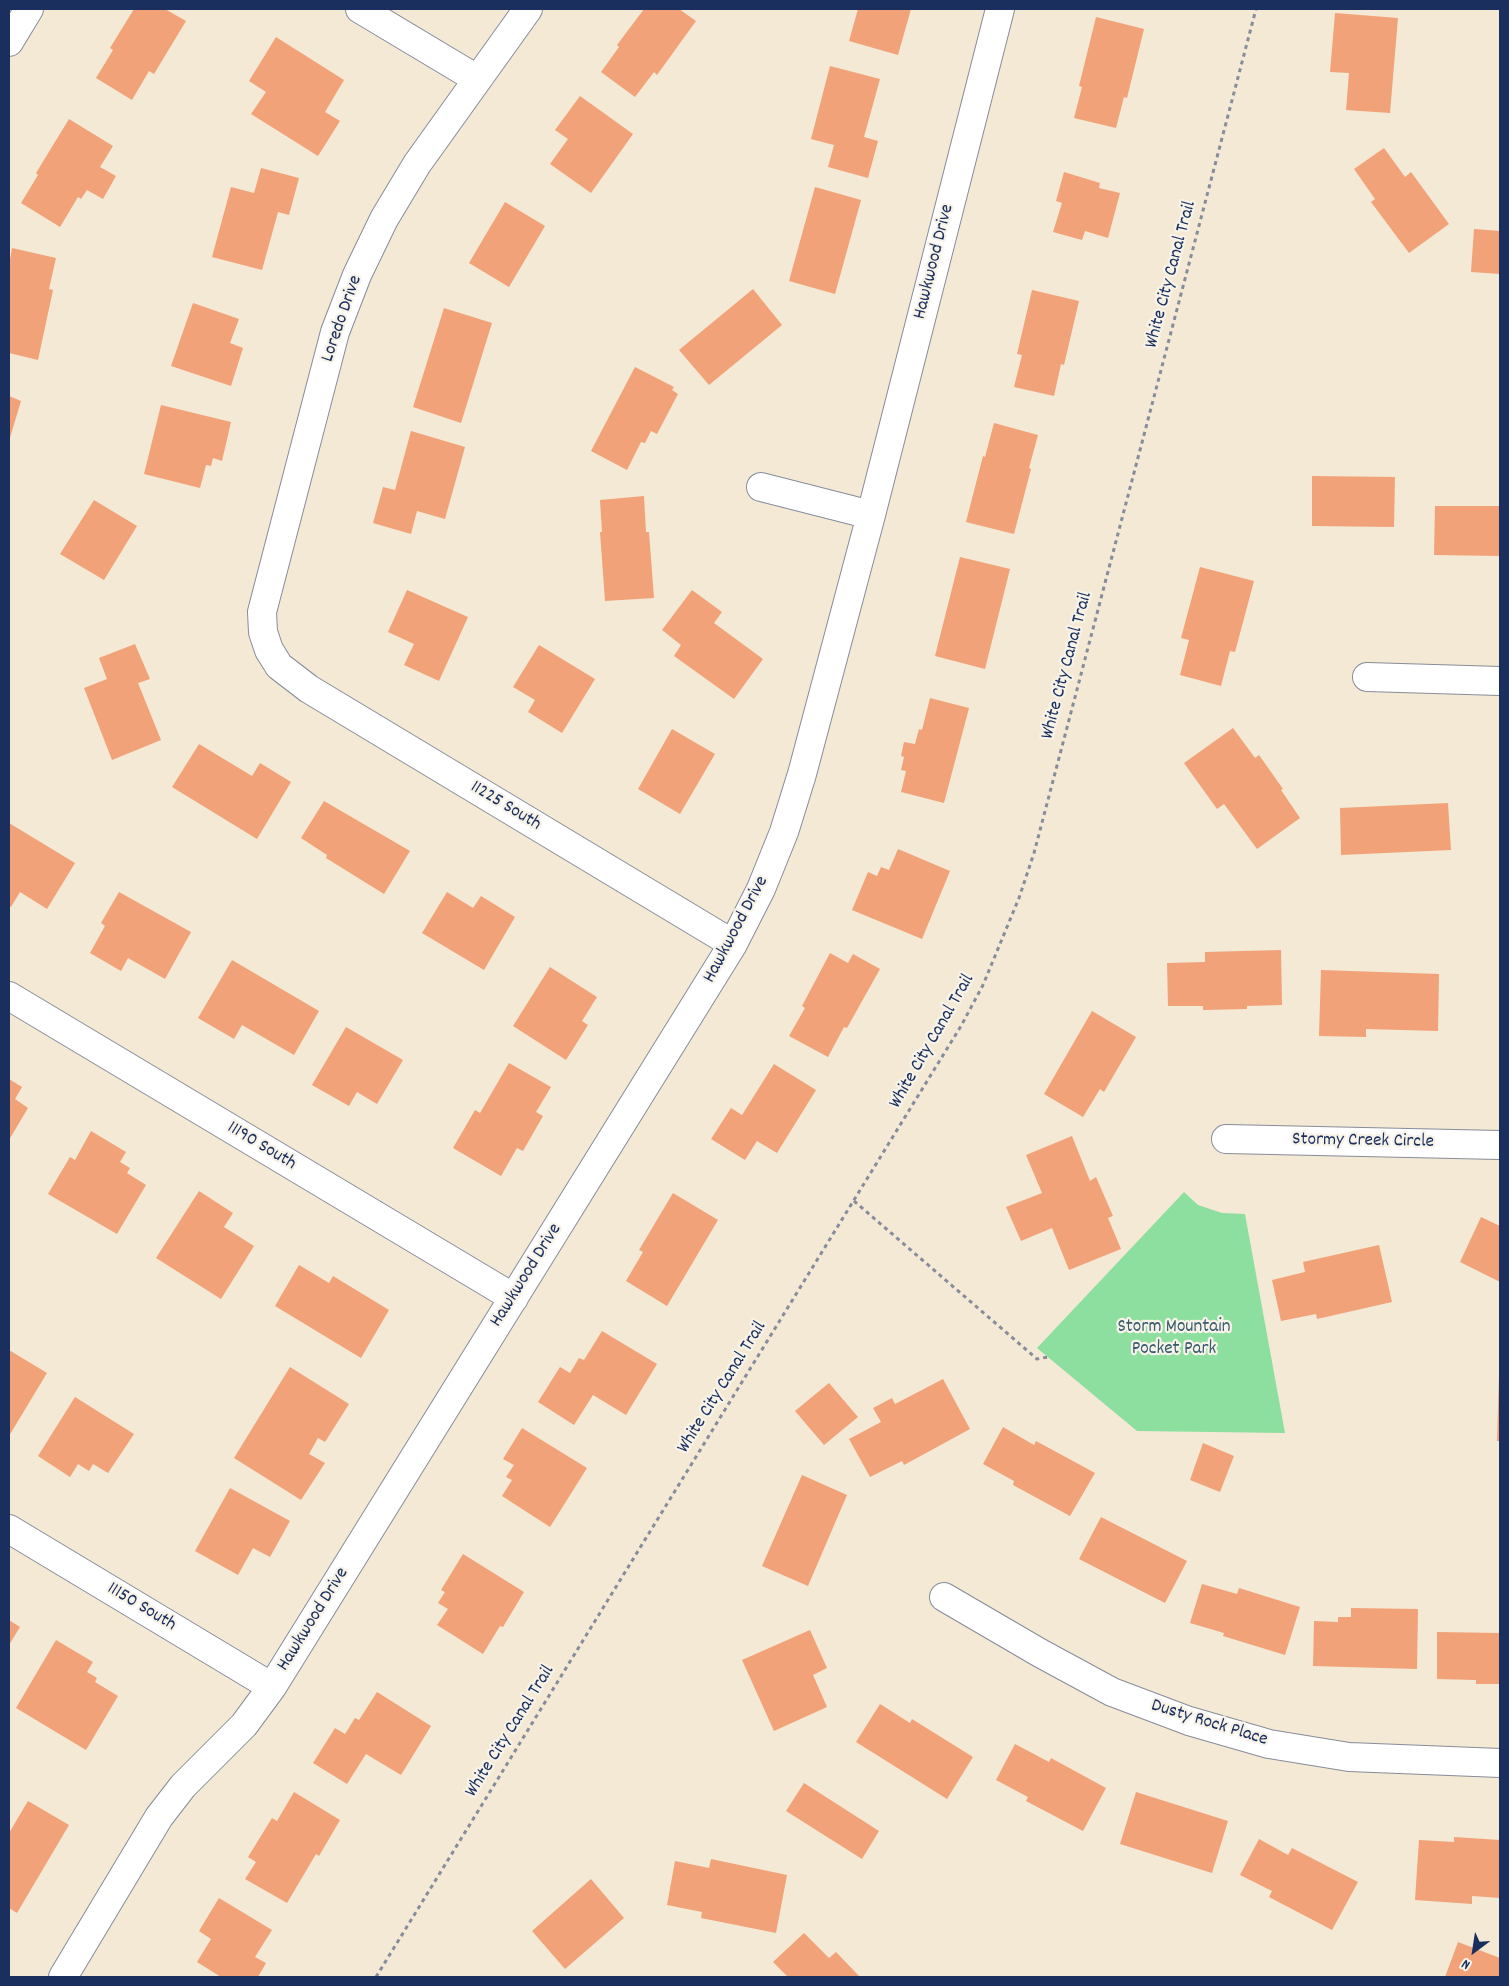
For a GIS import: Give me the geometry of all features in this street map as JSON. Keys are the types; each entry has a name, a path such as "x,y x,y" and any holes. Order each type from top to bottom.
{"street":[{"path":"9,42 29,9"},
{"path":"360,9 477,79"},
{"name":"Loredo Drive","path":"279,666 269,650 263,632 262,612 335,332 357,275 384,219 417,164 528,9"},
{"name":"Hawkwood Drive","path":"63,1977 140,1846 160,1817 183,1786 244,1725 272,1687 733,944 761,889 784,832 802,774 871,514 1000,9"},
{"path":"761,487 871,514"},
{"name":"11225 South","path":"279,666 309,689 733,944"},
{"path":"1367,678 1500,681"},
{"name":"11190 South","path":"9,996 514,1298"},
{"name":"Stormy Creek Circle","path":"1226,1139 1500,1145"},
{"name":"11150 South","path":"9,1529 272,1687"},
{"name":"Dusty Rock Place","path":"944,1597 1112,1692 1189,1721 1269,1744 1349,1757 1500,1763"}],"path":[{"name":"White City Canal Trail","path":"376,1977 854,1201 961,1026 983,985 1019,898 1034,853 1256,9"},
{"path":"854,1201 1036,1359 1048,1357"}],"green space":[{"name":"Storm Mountain Pocket Park","path":"1184,1192 1198,1205 1222,1213 1245,1214 1285,1433 1137,1431 1037,1348"}],"building":[{"path":"134,9 165,9 186,21 154,74 149,71 132,100 96,78 113,50 110,48"},
{"path":"644,9 679,9 696,21 657,75 654,72 635,97 601,72 619,47 617,45"},
{"path":"858,9 911,9 898,55 849,41"},
{"path":"1335,13 1398,18 1390,113 1346,110 1349,73 1330,72"},
{"path":"1096,17 1144,29 1127,98 1124,97 1116,128 1074,118 1082,87 1079,86"},
{"path":"276,37 344,80 325,112 340,121 318,156 251,114 266,92 249,81"},
{"path":"830,66 880,79 864,137 878,141 868,178 828,167 834,145 811,139"},
{"path":"580,96 633,134 591,193 550,164 568,139 555,130"},
{"path":"69,119 113,146 100,167 116,176 103,199 87,190 81,199 78,197 60,227 21,203 38,175 36,173"},
{"path":"1384,148 1405,177 1411,172 1449,224 1409,253 1371,202 1375,199 1354,169"},
{"path":"261,168 299,178 289,215 278,212 262,270 212,257 231,187 254,193"},
{"path":"1064,172 1100,183 1099,188 1120,193 1108,238 1085,231 1082,240 1053,232 1062,203 1056,201"},
{"path":"815,187 861,200 835,294 789,281"},
{"path":"505,202 545,226 509,287 469,263"},
{"path":"1474,229 1500,231 1500,274 1471,272"},
{"path":"12,248 56,258 49,289 53,290 38,360 9,353 9,265"},
{"path":"753,289 782,325 709,385 679,350"},
{"path":"1032,290 1079,301 1064,365 1061,364 1054,396 1014,387 1022,355 1017,354"},
{"path":"193,303 239,319 230,343 243,348 231,386 171,366"},
{"path":"444,308 492,323 461,423 413,407"},
{"path":"635,367 674,387 672,390 678,394 657,434 651,431 645,443 641,442 627,470 591,451"},
{"path":"9,396 21,401 9,441"},
{"path":"161,405 231,422 222,461 213,458 211,466 206,465 200,488 144,474"},
{"path":"994,423 1038,435 1014,534 966,522 983,456 985,457"},
{"path":"411,431 465,447 445,519 417,511 411,534 373,523 383,487 395,490"},
{"path":"1312,476 1395,477 1394,527 1312,526"},
{"path":"644,496 646,532 649,532 654,598 605,601 600,532 602,532 600,500"},
{"path":"94,500 137,526 104,580 60,554"},
{"path":"1435,506 1500,506 1500,556 1434,555"},
{"path":"960,557 1010,569 985,669 935,656"},
{"path":"1200,567 1254,581 1235,652 1230,651 1221,686 1180,675 1189,640 1181,638"},
{"path":"407,590 468,617 439,681 404,665 414,644 388,632"},
{"path":"692,590 722,612 714,623 763,659 734,699 674,656 681,645 662,630"},
{"path":"135,644 150,679 138,683 161,740 112,760 84,688 107,679 99,658"},
{"path":"539,645 595,679 562,733 528,712 535,700 513,687"},
{"path":"930,698 969,708 944,803 901,792 906,771 901,770 904,757 901,756 904,742 915,744 919,729 922,730"},
{"path":"1233,728 1255,758 1259,755 1283,789 1281,790 1300,818 1257,849 1224,804 1217,809 1184,763"},
{"path":"672,729 715,754 680,814 638,789"},
{"path":"199,744 252,776 260,763 291,782 257,839 172,787"},
{"path":"324,801 410,851 384,894 326,858 327,855 301,838"},
{"path":"1448,803 1451,850 1341,855 1340,808"},
{"path":"9,823 75,863 47,909 20,892 11,907 9,906"},
{"path":"898,849 950,871 922,939 852,910 868,872 877,876 881,867 889,870"},
{"path":"119,892 191,932 165,979 128,958 121,971 90,953 105,926 101,923"},
{"path":"447,892 473,908 481,896 515,917 484,970 422,933"},
{"path":"1281,950 1282,1005 1247,1006 1247,1009 1203,1010 1203,1006 1168,1006 1167,963 1205,962 1205,952"},
{"path":"830,953 848,963 853,954 880,969 847,1028 844,1027 828,1057 789,1036 805,1008 802,1006"},
{"path":"232,960 319,1011 294,1055 242,1025 234,1039 198,1018"},
{"path":"550,967 597,997 582,1021 588,1025 566,1060 513,1026"},
{"path":"1321,970 1439,974 1438,1031 1366,1029 1366,1037 1319,1036"},
{"path":"1092,1011 1136,1037 1104,1092 1100,1089 1083,1117 1044,1094"},
{"path":"346,1027 403,1060 377,1104 357,1092 349,1106 312,1085"},
{"path":"509,1063 551,1087 536,1112 543,1116 523,1151 517,1148 501,1176 453,1148 475,1110 480,1113"},
{"path":"774,1064 816,1090 777,1153 757,1141 745,1160 711,1139 731,1108 742,1115"},
{"path":"9,1079 22,1087 15,1099 28,1108 9,1140"},
{"path":"91,1131 126,1152 120,1162 130,1168 127,1173 146,1185 117,1234 48,1194 70,1157 75,1160"},
{"path":"1072,1136 1090,1181 1096,1177 1113,1216 1108,1218 1121,1249 1069,1270 1052,1228 1021,1241 1006,1207 1042,1193 1026,1155"},
{"path":"199,1191 233,1213 224,1227 254,1246 221,1299 156,1258"},
{"path":"673,1193 718,1220 667,1306 626,1281 643,1252 639,1250"},
{"path":"1481,1217 1500,1226 1500,1282 1460,1262"},
{"path":"1379,1245 1392,1302 1317,1319 1316,1314 1281,1321 1272,1280 1305,1272 1303,1262"},
{"path":"299,1265 329,1283 333,1276 389,1310 361,1358 275,1306"},
{"path":"602,1331 657,1364 626,1415 593,1395 574,1425 538,1402 560,1367 570,1373 579,1358 584,1360"},
{"path":"9,1350 47,1373 9,1436"},
{"path":"290,1367 349,1404 325,1442 318,1438 309,1454 325,1463 301,1500 234,1458"},
{"path":"1499,1375 1500,1441 1497,1441"},
{"path":"943,1379 970,1429 904,1465 902,1461 870,1477 849,1439 881,1422 873,1408 892,1398 895,1404"},
{"path":"829,1383 858,1417 824,1445 795,1411"},
{"path":"75,1397 134,1434 108,1473 93,1464 89,1471 78,1464 70,1477 38,1456"},
{"path":"1003,1427 1034,1445 1036,1441 1095,1473 1070,1516 1013,1485 1014,1481 983,1464"},
{"path":"522,1428 587,1468 550,1527 502,1496 512,1480 506,1477 514,1465 503,1459"},
{"path":"1203,1443 1234,1456 1220,1492 1190,1480"},
{"path":"802,1475 847,1495 808,1586 762,1566"},
{"path":"230,1488 290,1521 270,1557 253,1548 238,1575 195,1551"},
{"path":"1101,1517 1187,1561 1165,1603 1079,1559"},
{"path":"463,1554 524,1592 503,1627 500,1626 483,1654 437,1625 448,1609 438,1603 445,1592 441,1590"},
{"path":"1202,1584 1237,1594 1239,1588 1300,1607 1285,1655 1223,1636 1224,1633 1190,1623"},
{"path":"1351,1608 1418,1609 1417,1669 1313,1666 1314,1621 1338,1622 1338,1617 1351,1617"},
{"path":"9,1620 20,1627 9,1645"},
{"path":"810,1630 827,1668 813,1675 827,1707 774,1731 742,1660"},
{"path":"1437,1632 1500,1633 1500,1684 1476,1684 1476,1680 1437,1679"},
{"path":"56,1640 93,1662 87,1672 97,1678 95,1682 118,1696 86,1750 16,1708"},
{"path":"377,1692 431,1726 401,1775 366,1754 347,1784 313,1763 335,1728 345,1734 355,1718 359,1720"},
{"path":"880,1704 910,1723 912,1719 973,1757 947,1799 856,1742"},
{"path":"1015,1744 1049,1762 1051,1758 1106,1788 1083,1831 1026,1801 1028,1797 996,1780"},
{"path":"804,1783 879,1831 862,1859 786,1811"},
{"path":"294,1792 340,1820 319,1856 316,1854 287,1903 245,1879 256,1862 248,1857 272,1818 277,1821"},
{"path":"1136,1792 1228,1821 1212,1873 1120,1844"},
{"path":"28,1801 69,1825 17,1913 9,1908 9,1833"},
{"path":"1454,1837 1500,1840 1500,1898 1472,1896 1472,1904 1415,1900 1419,1840 1454,1842"},
{"path":"1259,1839 1288,1855 1292,1848 1358,1882 1332,1930 1269,1897 1272,1891 1240,1875"},
{"path":"711,1859 787,1875 776,1933 701,1918 702,1912 667,1905 675,1861 709,1868"},
{"path":"591,1879 624,1918 565,1969 532,1931"},
{"path":"219,1898 272,1930 255,1957 266,1963 258,1977 221,1977 197,1962 211,1939 199,1931"},
{"path":"804,1933 829,1958 836,1952 860,1977 788,1977 773,1962"},
{"path":"1458,1942 1500,1958 1500,1977 1445,1977"}]}
